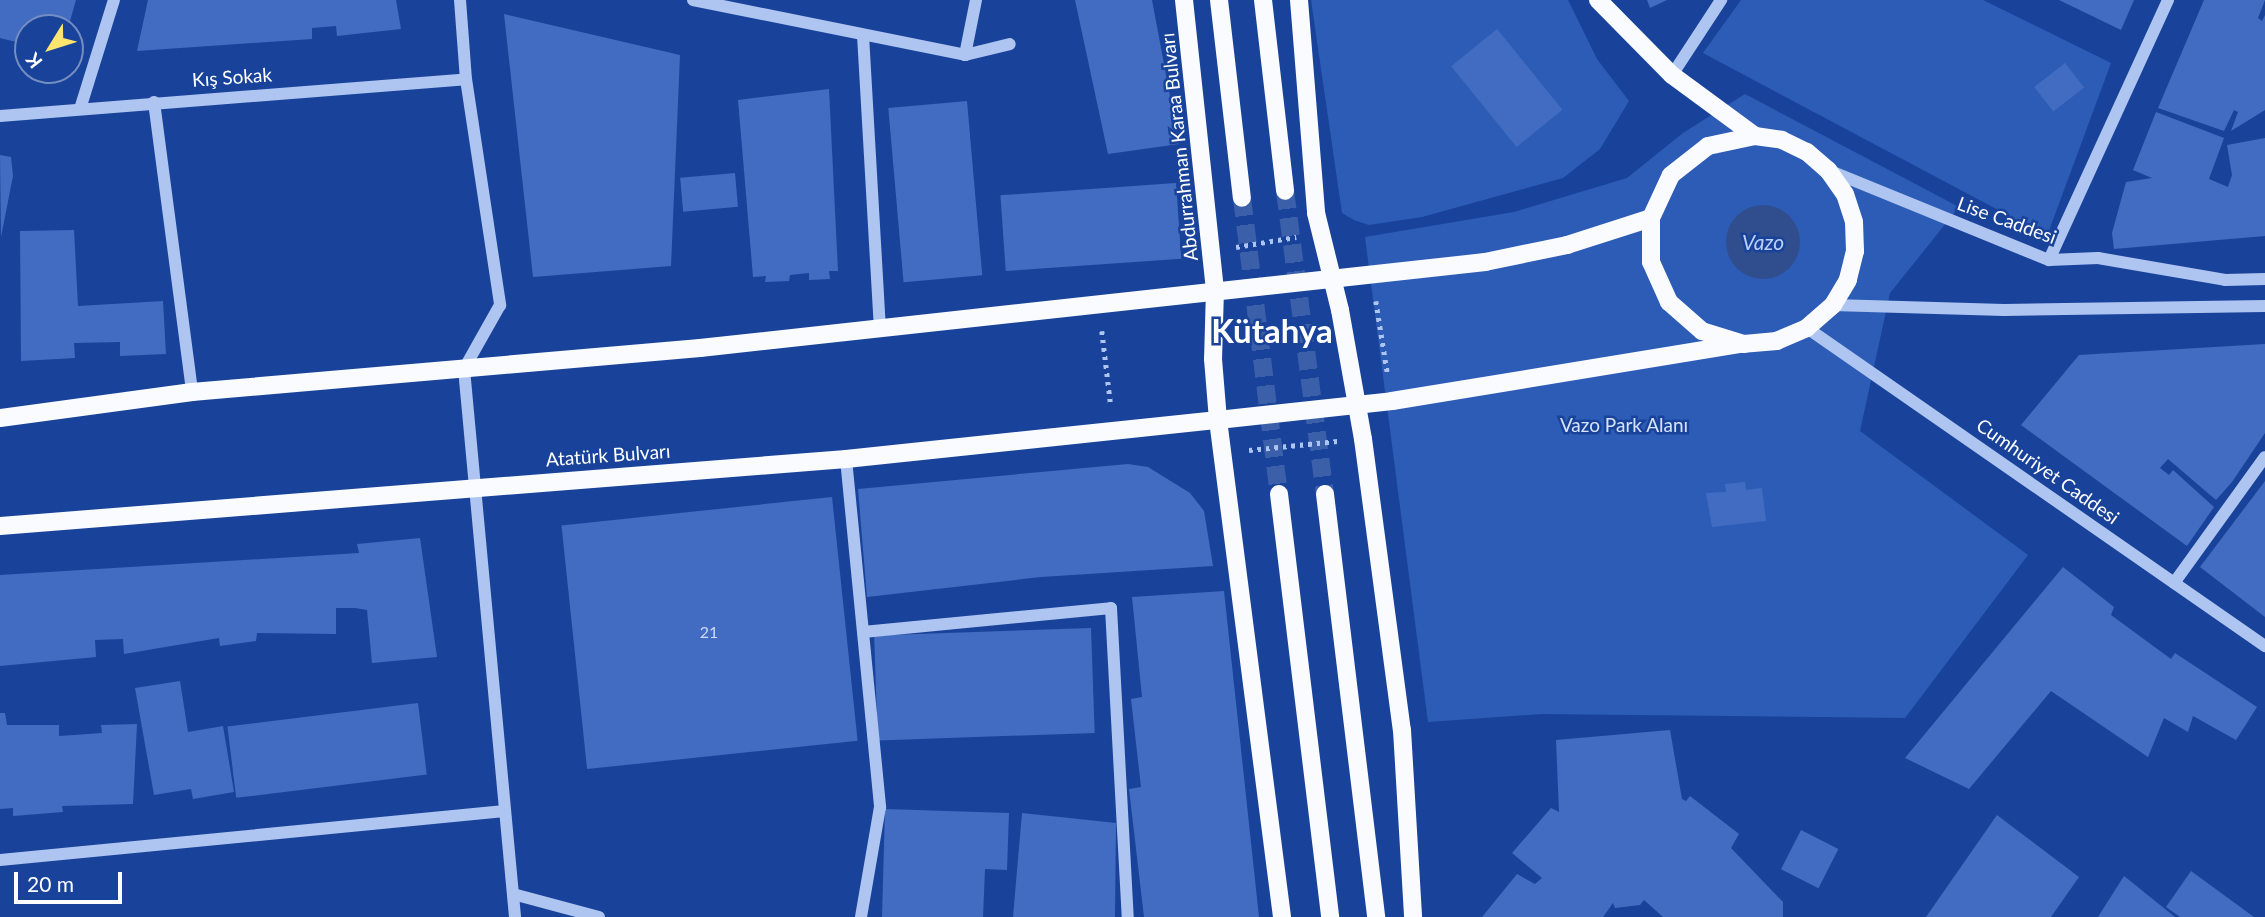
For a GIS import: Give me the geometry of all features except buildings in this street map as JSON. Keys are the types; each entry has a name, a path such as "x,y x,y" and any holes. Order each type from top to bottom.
{"main road":[{"name":"Abdurrahman Karaa Bulvarı","path":"1184,0 1215,289 1213,359 1218,420 1282,917"},
{"path":"1219,0 1242,198"},
{"path":"1263,0 1285,191"},
{"path":"1299,0 1320,233 1363,439 1402,730 1413,917"},
{"path":"1598,0 1672,75 1755,136"},
{"path":"1755,136 1782,140 1807,152 1828,170 1845,194 1854,222 1855,251 1848,280 1833,305 1807,328 1777,341 1744,344 1702,331 1669,302 1651,262 1651,218 1671,175 1708,146 1755,136"},
{"path":"0,418 192,392 880,330 1215,289 1485,262 1567,245 1651,218"},
{"name":"Atatürk Bulvarı","path":"0,526 472,486 846,459 1392,401 1744,344"},
{"path":"1279,494 1330,917"},
{"path":"1325,494 1376,917"}],"street":[{"path":"80,108 114,0"},
{"path":"460,0 466,79 500,305 464,369 472,486 515,917"},
{"path":"693,0 965,55 1010,44"},
{"path":"965,55 975,0"},
{"path":"1672,75 1721,0"},
{"path":"2049,260 2168,0"},
{"path":"863,35 880,330"},
{"name":"Kış Sokak","path":"0,116 466,79"},
{"path":"154,102 192,392"},
{"name":"Lise Caddesi","path":"1828,170 2049,260 2098,258 2225,280 2265,279"},
{"path":"1833,305 2004,310 2265,306"},
{"name":"Cumhuriyet Caddesi","path":"1807,328 2265,646"},
{"path":"2174,583 2265,457"},
{"path":"846,459 880,807 861,917"},
{"path":"863,632 1111,608 1128,917"},
{"path":"0,860 505,811"},
{"path":"513,894 599,917"}],"path":[{"path":"1211,251 1320,233"},
{"path":"1372,273 1392,401"},
{"path":"1099,303 1114,431"},
{"path":"1224,452 1363,439"}],"green space":[{"path":"1311,0 1568,0 1597,59 1629,101 1600,149 1563,178 1422,217 1369,225 1342,213"},
{"path":"1741,0 1983,0 2111,63 2047,236 1703,53"},
{"name":"Vazo Park Alanı","path":"1745,94 1959,207 1890,293 1860,431 2028,555 1905,718 1542,714 1428,722 1365,237 1514,212 1627,178 1683,133"}],"water":[{"name":"Vazo","path":"1763,205 1777,208 1789,216 1797,228 1800,242 1797,256 1789,268 1777,276 1763,279 1749,276 1737,268 1729,256 1726,242 1729,228 1737,216 1749,208"}],"tunnel":[{"path":"1285,191 1325,494"},
{"path":"1242,198 1279,494"}],"district":[{"name":"Kütahya","path":"1272,331"}]}
